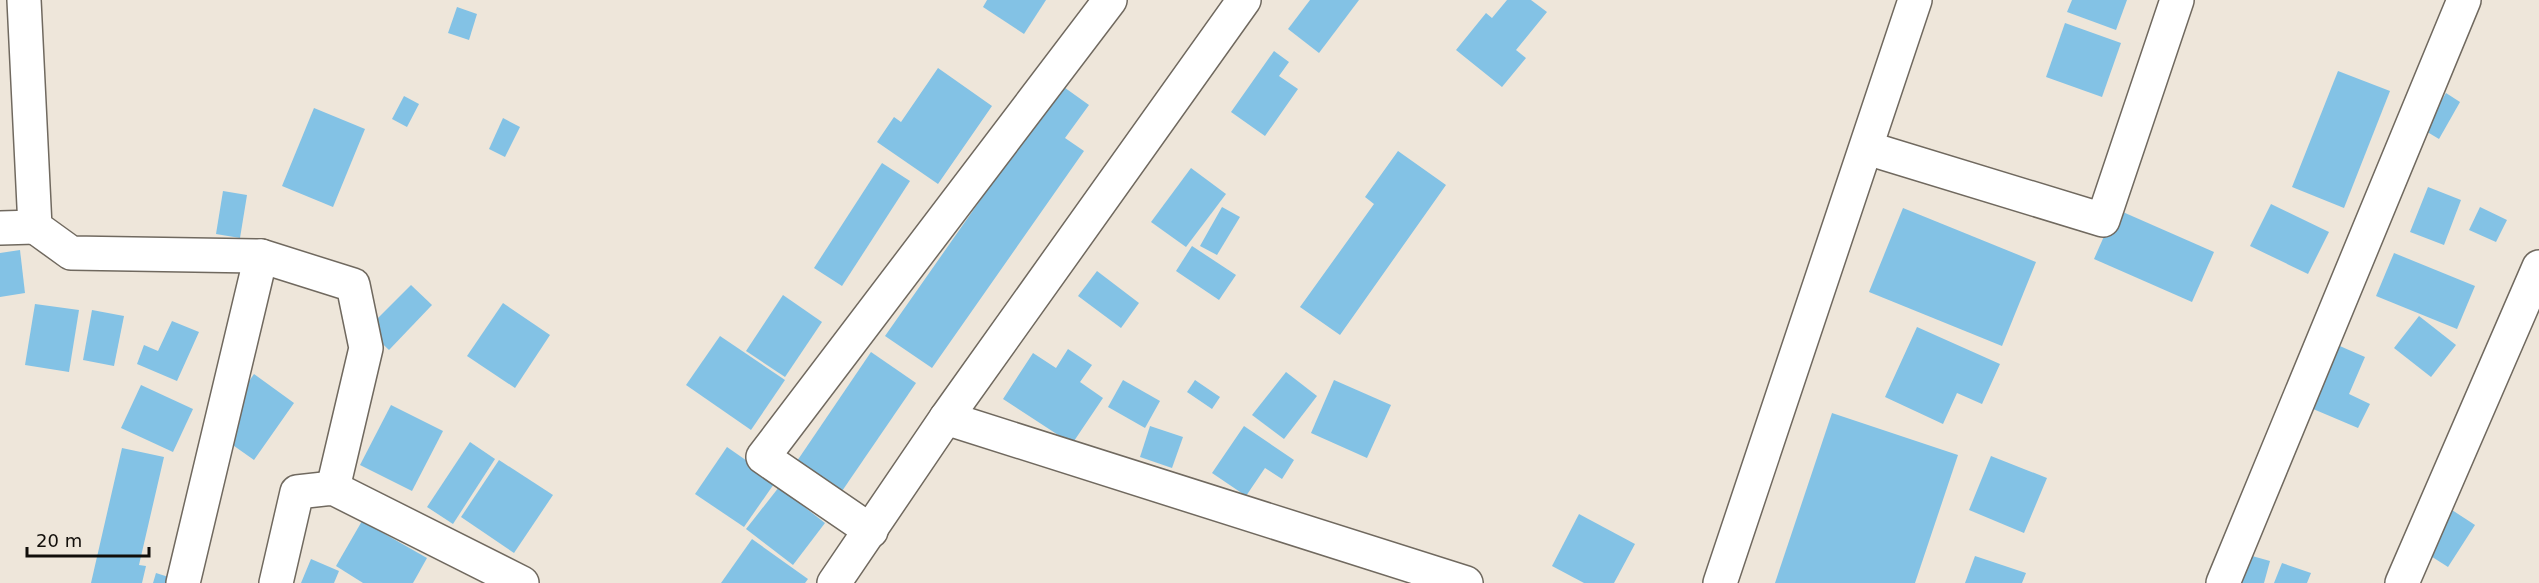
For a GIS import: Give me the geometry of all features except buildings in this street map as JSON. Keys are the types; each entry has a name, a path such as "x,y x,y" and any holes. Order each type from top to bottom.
{"street":[{"path":"24,0 35,227"},
{"path":"872,531 763,457 1110,0"},
{"path":"834,583 872,531 946,418 1244,0"},
{"path":"1720,583 1915,0"},
{"path":"1867,148 2103,220 2177,0"},
{"path":"2223,583 2464,0"},
{"path":"0,228 35,227 71,253 261,256 352,285 366,348 333,488"},
{"path":"183,583 261,256"},
{"path":"2402,583 2539,267"},
{"path":"946,418 1466,583"},
{"path":"276,583 297,492 333,488 522,583"}]}
